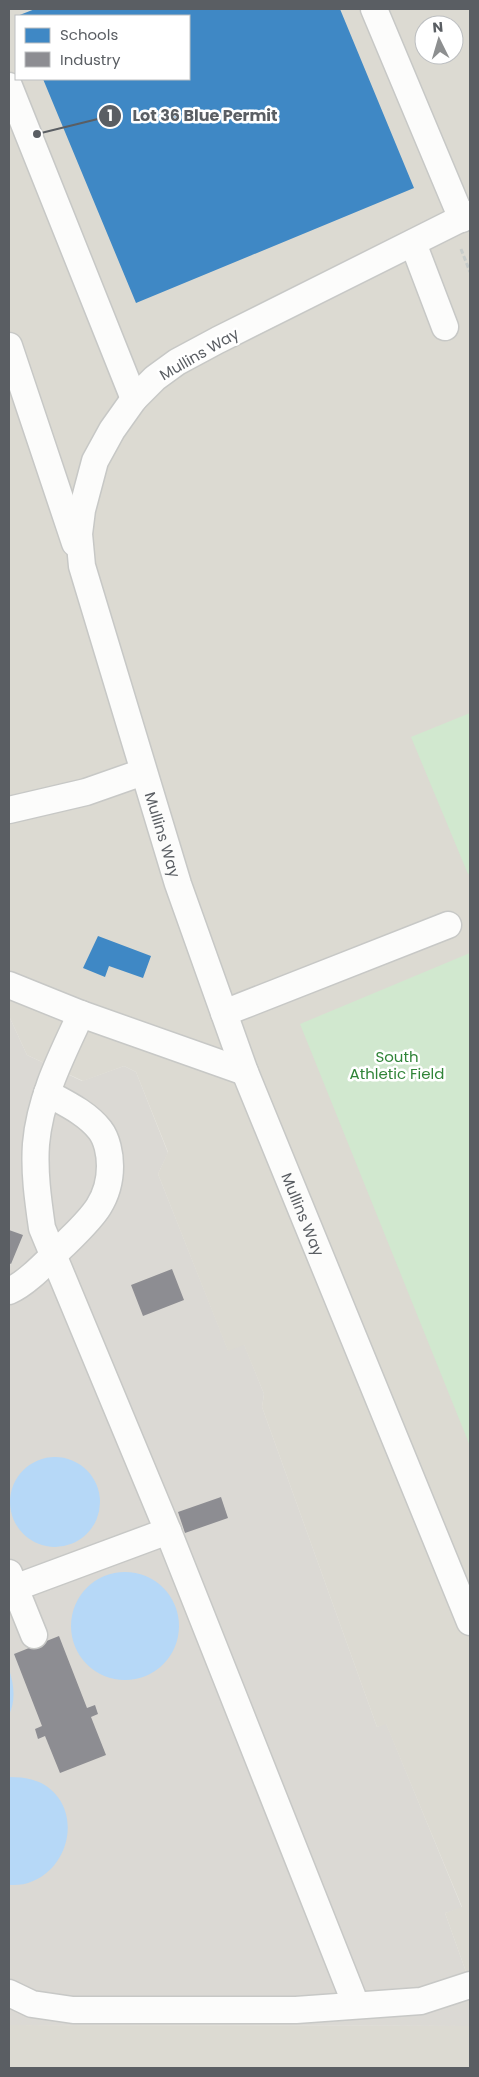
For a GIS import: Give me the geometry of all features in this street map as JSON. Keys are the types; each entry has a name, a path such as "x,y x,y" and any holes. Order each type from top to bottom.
{"street":[{"path":"374,9 466,216"},
{"path":"9,86 134,399"},
{"name":"Mullins Way","path":"466,216 177,362 155,378 134,399 112,430 95,461 82,510 79,534 82,566 143,772 178,884 245,1072 470,1622"},
{"path":"414,243 445,327"},
{"path":"9,346 82,566"},
{"path":"9,810 86,792 143,772"},
{"path":"224,1013 448,925"},
{"path":"9,985 81,1014 245,1072"},
{"path":"81,1014 47,1093 36,1143 36,1189 42,1228 168,1530 356,2005"},
{"path":"13,1289 53,1255 92,1217 107,1194 110,1155 101,1130 80,1112 47,1093"},
{"path":"13,1289 47,1287 70,1294"},
{"path":"34,1635 11,1583 168,1530"},
{"path":"9,1993 32,2004 73,2010 296,2010 421,2001 470,1985"}],"path":[{"path":"460,248 470,272"}],"shaded area":[{"path":"9,9 470,9 470,1983 445,1913 462,1907 386,1724 377,1727 262,1407 264,1394 244,1345 228,1351 158,1174 168,1152 136,1072 124,1066 83,1081 27,1055 9,1016"},
{"path":"9,1016 27,1055 82,1081 124,1066 136,1072 168,1153 158,1174 228,1350 244,1344 264,1394 262,1407 377,1727 386,1723 462,1908 445,1913 470,1983 470,2026 9,2025"},
{"path":"9,2025 470,2026 470,2068 9,2068"}],"green space":[{"path":"470,713 470,873 468,874 411,737"},
{"name":"South Athletic Field","path":"470,953 470,1446 300,1024"}],"water":[{"path":"55,1457 72,1461 87,1470 96,1485 100,1502 96,1519 87,1534 72,1543 55,1547 38,1543 23,1534 14,1519 10,1502 14,1485 23,1470 38,1461"},
{"path":"125,1572 146,1576 163,1588 175,1605 179,1626 175,1647 163,1664 146,1676 125,1680 104,1676 87,1664 75,1647 71,1626 75,1605 87,1588 104,1576"},
{"path":"9,1669 14,1692 13,1704 9,1715"},
{"path":"9,1777 39,1782 53,1792 63,1805 67,1819 67,1835 63,1850 55,1864 43,1876 21,1885 9,1885"}],"building: Schools":[{"path":"35,9 340,9 414,188 136,303 43,80 190,80 190,15 20,15"},
{"path":"98,936 151,956 143,978 109,966 105,977 83,968"}],"building: Industry":[{"path":"9,1230 23,1235 11,1264 9,1263"},
{"path":"172,1269 184,1300 143,1316 131,1285"},
{"path":"221,1497 228,1518 185,1533 178,1512"},
{"path":"59,1636 87,1708 95,1705 98,1714 91,1717 106,1755 60,1773 45,1736 38,1739 35,1729 42,1726 14,1654"}],"place":[{"name":"Lot 36 Blue Permit","path":"37,134"}]}
